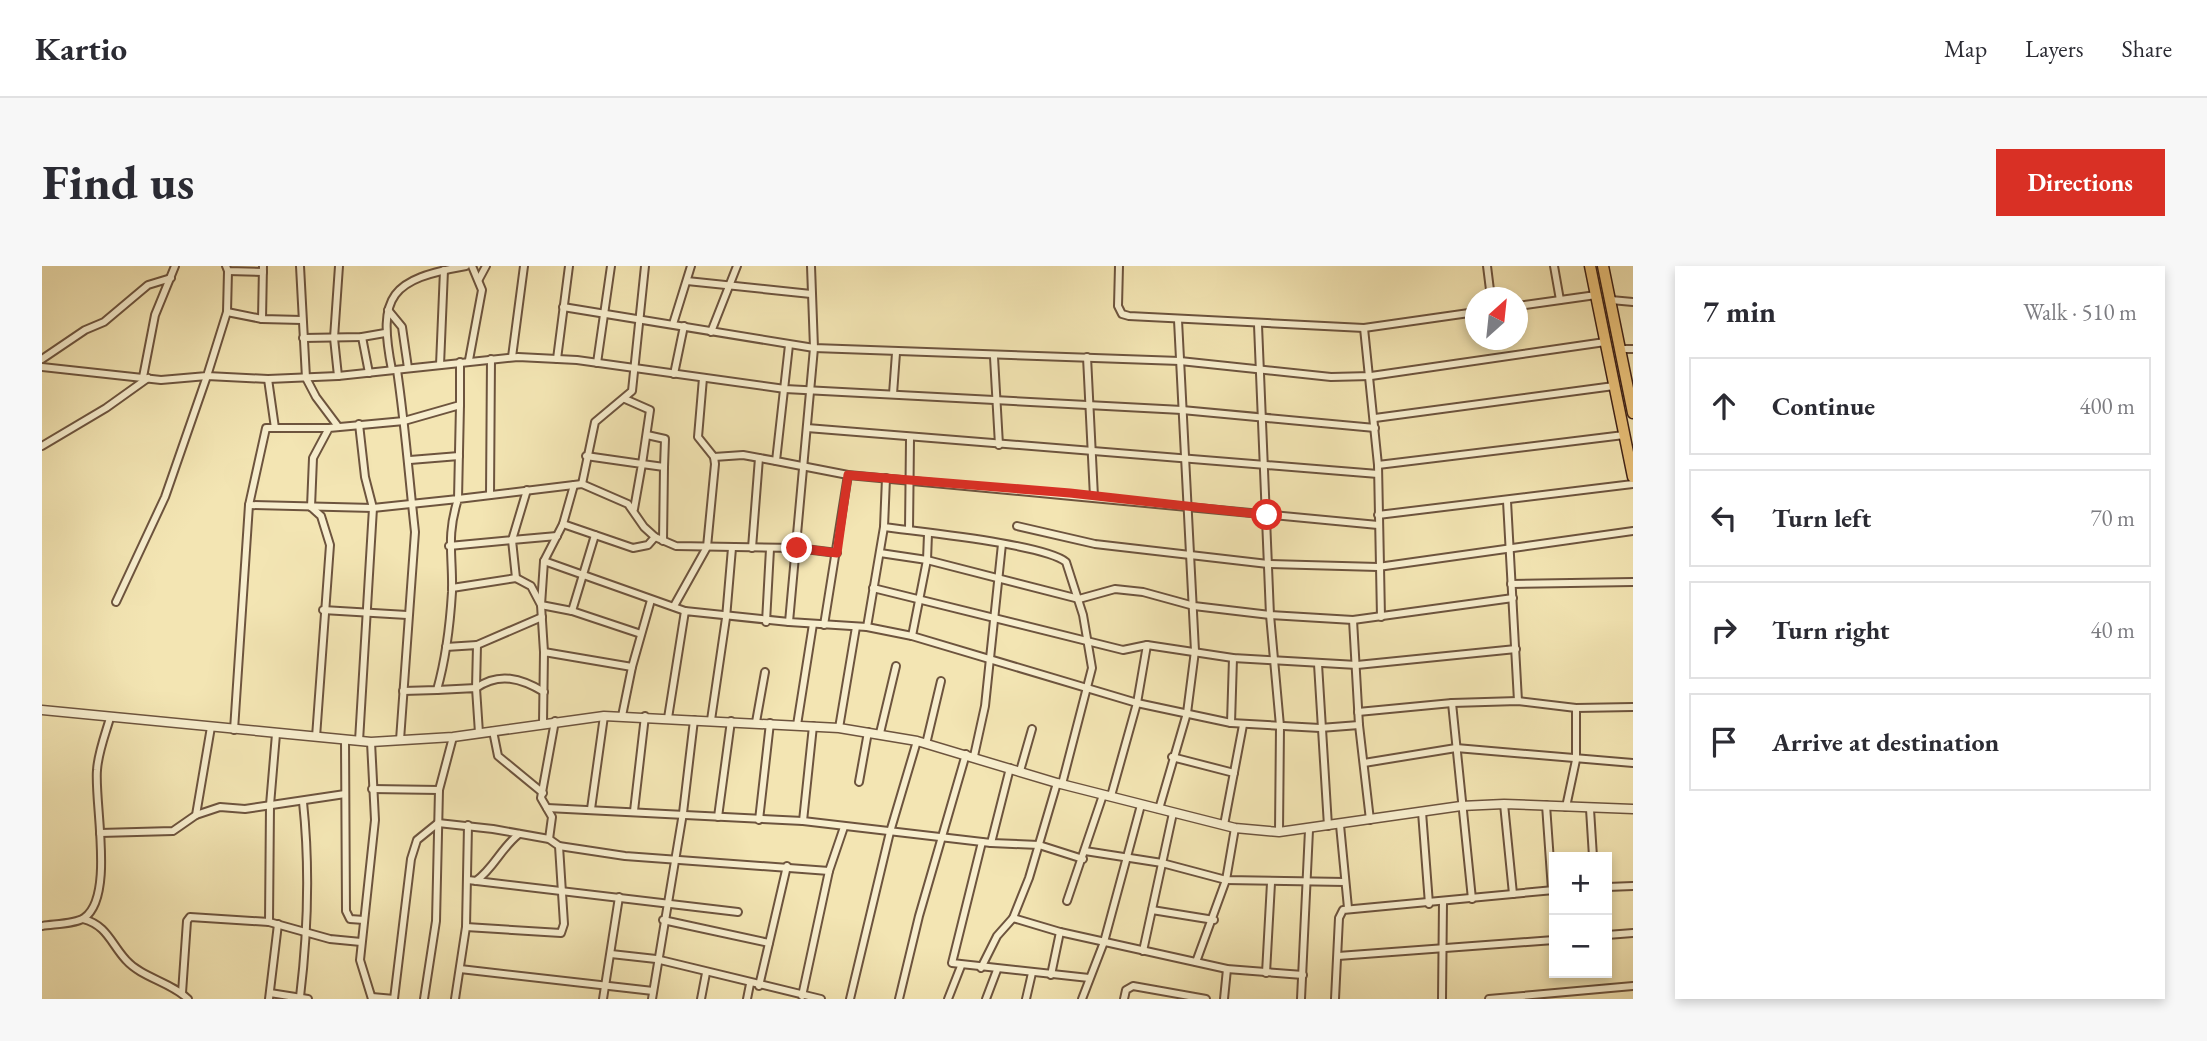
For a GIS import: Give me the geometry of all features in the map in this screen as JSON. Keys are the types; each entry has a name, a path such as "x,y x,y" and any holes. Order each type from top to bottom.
{"highway":[{"path":"1590,266 1633,477"},
{"path":"1603,266 1633,413"}],"street":[{"path":"42,446 106,408 146,377 155,315 175,266"},
{"path":"300,266 306,378 316,397 337,425"},
{"path":"338,376 334,338 339,266"},
{"path":"400,740 415,532 409,502 410,460 395,370 385,333 388,310 404,285 415,278 466,266"},
{"path":"469,360 481,298 479,279 472,266"},
{"path":"479,279 486,266"},
{"path":"512,357 524,267 515,266"},
{"path":"557,359 569,266"},
{"path":"597,363 611,266"},
{"path":"582,484 595,422 632,391 637,318 645,266"},
{"path":"673,324 691,266"},
{"path":"711,332 737,266"},
{"path":"789,622 814,348 811,266"},
{"path":"1119,266 1118,306 1122,314 1258,325 1364,328 1465,313"},
{"path":"1487,266 1490,287"},
{"path":"1554,266 1560,300"},
{"path":"116,602 164,497 207,376 227,312 227,269 263,269 262,319"},
{"path":"440,365 443,270"},
{"path":"42,359 85,330 104,322 148,285 171,278"},
{"path":"687,281 811,294"},
{"path":"1528,304 1596,295"},
{"path":"1611,300 1633,302"},
{"path":"563,307 814,348 994,357 1180,361 1331,377 1371,376 1605,342"},
{"path":"388,310 402,327 408,368"},
{"path":"227,312 262,319 302,320"},
{"path":"1159,809 1187,713 1195,652 1178,320"},
{"path":"1258,325 1270,615 1280,726 1279,832"},
{"path":"674,374 684,326"},
{"path":"1364,328 1378,465 1381,617"},
{"path":"303,338 362,338 385,333"},
{"path":"362,338 369,373"},
{"path":"776,461 789,345"},
{"path":"1620,349 1633,349"},
{"path":"894,394 896,353"},
{"path":"42,367 173,381 207,376 306,378 469,360 512,357 557,359 785,389 995,398 1182,410 1375,428"},
{"path":"994,357 999,444"},
{"path":"1087,357 1094,497"},
{"path":"490,495 491,359"},
{"path":"437,690 446,648 452,589 449,546 458,499 460,362"},
{"path":"674,606 707,547 714,457 698,437 703,378"},
{"path":"268,379 275,428"},
{"path":"1375,418 1614,386"},
{"path":"625,399 650,410 634,509"},
{"path":"234,730 249,505 266,428 329,428 337,425 404,421 460,405"},
{"path":"359,424 365,477 373,508 359,741"},
{"path":"311,507 313,458 329,428"},
{"path":"807,428 909,439 1378,474"},
{"path":"646,435 665,439 663,541"},
{"path":"1378,465 1624,435"},
{"path":"909,439 909,530"},
{"path":"714,457 743,455 804,469 848,475 1378,524"},
{"path":"410,460 459,456"},
{"path":"586,456 664,467"},
{"path":"752,548 759,458"},
{"path":"824,625 848,475"},
{"path":"867,627 884,527 886,478"},
{"path":"249,505 373,508 582,484 634,509 644,527 655,537 677,546 797,548 837,553"},
{"path":"1378,515 1633,484"},
{"path":"543,723 544,652 541,605 544,561 563,524 573,485"},
{"path":"516,578 512,540 527,490"},
{"path":"1507,501 1518,701"},
{"path":"311,507 321,516 330,545 323,610 316,737"},
{"path":"563,524 633,548 648,545 655,537"},
{"path":"1017,526 1095,544 1268,564 1378,567 1633,531"},
{"path":"884,527 1002,544 1061,558 1066,562 1079,599 1089,642 1091,668 1088,689 1060,783 1013,918 997,936 981,968"},
{"path":"912,636 927,559 928,534"},
{"path":"572,611 596,535"},
{"path":"449,546 557,536"},
{"path":"899,999 919,916 985,706 1002,544"},
{"path":"711,720 726,618 732,548"},
{"path":"765,622 770,549"},
{"path":"880,553 927,559 1079,599 1115,589 1143,592 1194,606 1270,615 1353,620 1513,598"},
{"path":"544,561 685,611 765,622 867,627 912,636 1137,703 1231,723 1321,728 1359,725"},
{"path":"452,589 516,578 531,586 541,605"},
{"path":"1511,584 1633,582"},
{"path":"873,588 1123,650 1147,646 1233,658 1357,665 1516,649"},
{"path":"622,716 632,667 651,600"},
{"path":"541,605 572,611 641,634"},
{"path":"323,610 407,615"},
{"path":"668,718 685,611"},
{"path":"446,648 477,645 542,617"},
{"path":"1353,620 1359,725 1370,820"},
{"path":"797,725 813,624"},
{"path":"839,728 856,627"},
{"path":"477,645 479,733"},
{"path":"1067,901 1107,795 1137,703 1147,646"},
{"path":"544,652 632,667"},
{"path":"1231,723 1233,658"},
{"path":"1318,664 1328,827"},
{"path":"880,733 897,666"},
{"path":"756,722 765,672"},
{"path":"402,691 476,688 487,680 503,677 528,682 544,692"},
{"path":"850,999 890,832 941,681"},
{"path":"1358,712 1452,703 1518,701 1576,708 1633,707"},
{"path":"1452,703 1472,899"},
{"path":"1566,807 1576,760 1576,708"},
{"path":"42,710 371,742 453,737 604,716 839,728 922,742 1060,783 1235,828 1279,832 1309,830 1461,806 1504,804 1633,809"},
{"path":"590,809 604,716"},
{"path":"634,811 645,716"},
{"path":"83,919 90,912 100,880 97,770 110,718"},
{"path":"460,969 606,986 652,995 673,859 683,813 694,720"},
{"path":"718,817 731,721"},
{"path":"549,839 552,817 541,803 555,722"},
{"path":"759,821 770,723"},
{"path":"1224,825 1243,725"},
{"path":"803,821 813,726"},
{"path":"196,815 211,727"},
{"path":"1020,771 1032,729"},
{"path":"493,731 498,757 542,793"},
{"path":"859,782 868,732"},
{"path":"269,922 270,805 276,734"},
{"path":"424,999 436,921 439,790 453,737"},
{"path":"345,740 346,911 350,919 364,920"},
{"path":"371,742 375,820 361,942 361,967 372,998 394,999 411,859 417,840 438,823 468,825 549,839 559,846 625,856 830,871"},
{"path":"1364,762 1456,748 1509,750 1576,760 1633,762"},
{"path":"1172,757 1234,773"},
{"path":"991,843 1010,768"},
{"path":"372,789 439,790"},
{"path":"100,833 173,831 196,815 220,807 245,809 345,794"},
{"path":"300,997 308,933 307,844 303,802"},
{"path":"1504,804 1513,894"},
{"path":"1082,999 1104,942 1141,805"},
{"path":"1546,806 1550,852"},
{"path":"547,808 683,813 759,821 803,821 991,843 1039,845 1083,859"},
{"path":"1590,809 1593,852"},
{"path":"1422,812 1429,904"},
{"path":"1143,951 1173,813"},
{"path":"455,999 466,927 468,825"},
{"path":"1340,825 1348,908"},
{"path":"803,996 830,871 844,827"},
{"path":"1196,962 1226,880 1235,828"},
{"path":"1301,999 1309,830"},
{"path":"476,881 489,870 504,845 519,834"},
{"path":"982,842 951,958 954,965 1089,978"},
{"path":"466,927 561,933 564,924 559,846"},
{"path":"1085,851 1162,863 1226,880 1271,883 1345,882"},
{"path":"759,986 787,866"},
{"path":"468,880 738,912"},
{"path":"1266,973 1271,883"},
{"path":"1612,887 1633,886"},
{"path":"1335,999 1339,918 1340,913 1348,908 1429,904 1549,890"},
{"path":"603,999 620,897"},
{"path":"1442,999 1443,902"},
{"path":"1152,910 1213,920"},
{"path":"90,912 94,922 110,937 128,962 188,999"},
{"path":"182,993 189,918 224,917 269,922 308,933 361,942"},
{"path":"1013,918 1060,932 1227,969 1303,975"},
{"path":"42,926 83,919 94,922"},
{"path":"663,920 769,943"},
{"path":"278,924 269,996 308,999"},
{"path":"1051,975 1060,932"},
{"path":"1612,935 1633,933"},
{"path":"1338,956 1442,951 1549,940"},
{"path":"611,954 656,959 750,984 821,999"},
{"path":"950,998 961,966"},
{"path":"1224,999 1227,969"},
{"path":"986,999 997,970"},
{"path":"701,999 706,973"},
{"path":"1026,999 1032,973"},
{"path":"747,999 750,984"},
{"path":"1124,999 1126,990 1133,986 1206,999"},
{"path":"1489,999 1549,996 1633,986"},
{"path":"1597,990 1599,999"}],"route":[{"path":"797,548 837,553 848,475 1070,493 1267,515"}]}
